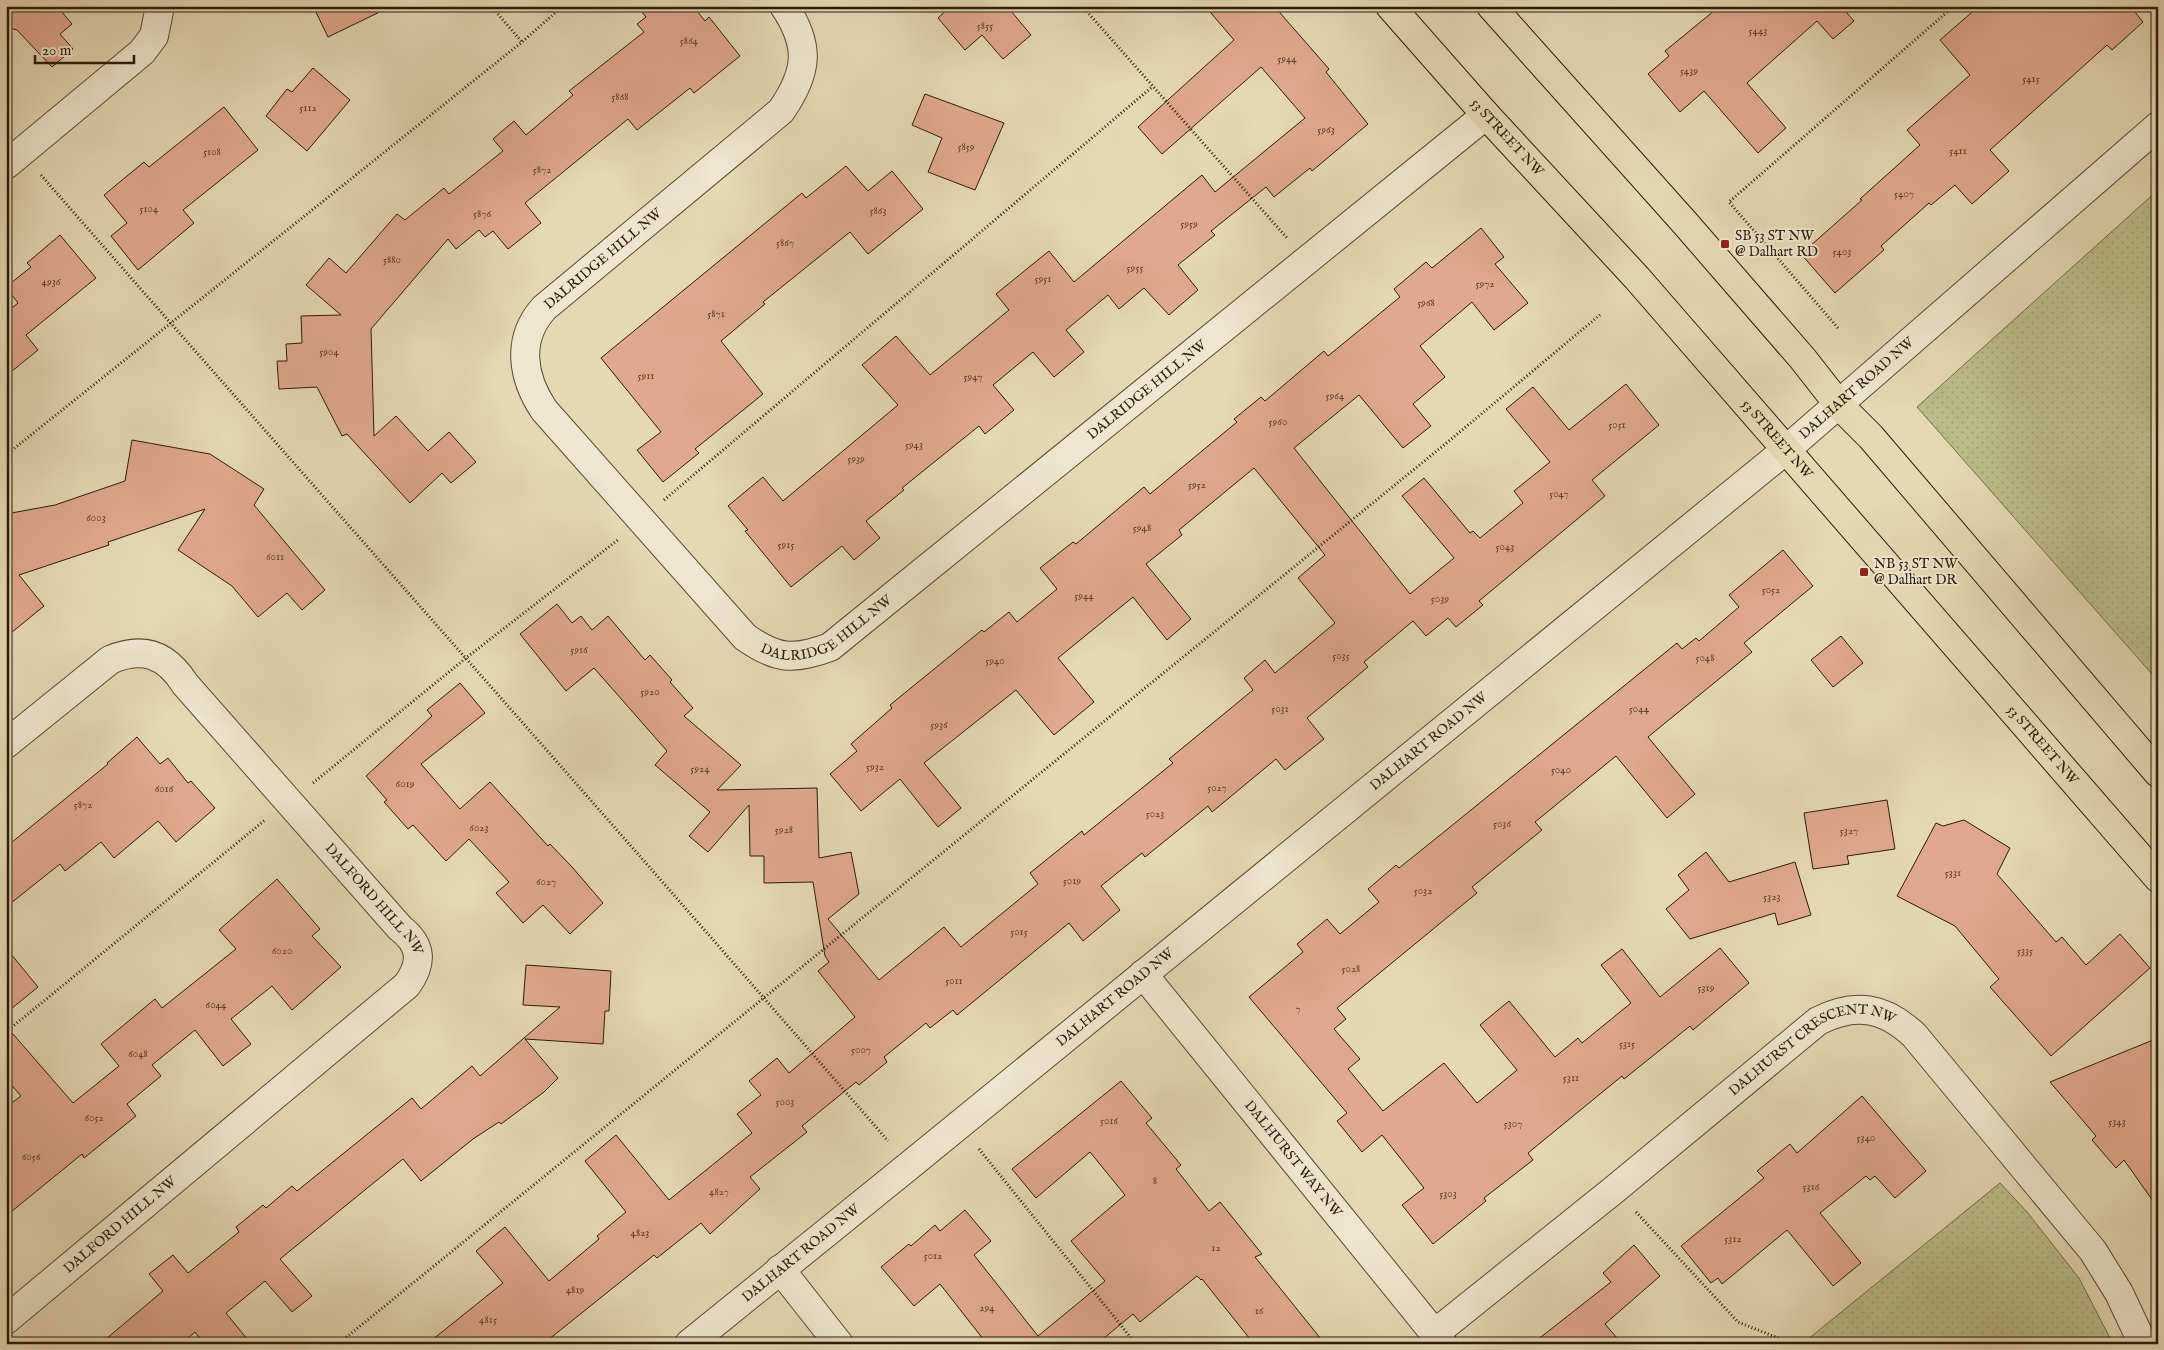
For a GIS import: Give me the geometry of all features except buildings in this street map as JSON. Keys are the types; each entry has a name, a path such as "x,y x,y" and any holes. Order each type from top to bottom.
{"main road":[{"name":"53 STREET NW","path":"1390,6 1486,115 1637,278 2158,878"},
{"path":"1491,6 1803,358 1838,405 1872,437 2158,773"}],"street":[{"path":"14,158 142,52 154,36 160,6"},
{"name":"DALRIDGE HILL NW","path":"784,6 796,24 802,44 804,61 800,78 781,111 544,308 535,317 527,336 525,357 527,377 533,393 544,410 745,637 763,650 783,656 806,656 830,647 1486,115"},
{"name":"DALHART ROAD NW","path":"689,1344 910,1166 1786,449 2158,126"},
{"name":"DALFORD HILL NW","path":"6,744 110,660 135,652 149,654 164,660 176,670 185,684 400,928 408,934 418,952 418,962 415,975 407,985 6,1320"},
{"name":"DALHURST WAY NW","path":"1143,974 1438,1339"},
{"name":"DALHURST CRESCENT NW","path":"1438,1339 1818,1021 1845,1010 1859,1009 1889,1016 1914,1035 2093,1252 2119,1293 2143,1344"},
{"path":"780,1269 839,1344"}],"path":[{"path":"491,6 522,42"},
{"path":"6,456 522,42 563,6"},
{"path":"1082,6 1290,240"},
{"path":"1838,328 1729,202 1954,6"},
{"path":"659,505 1152,87"},
{"path":"14,158 169,324 466,658 888,1141"},
{"path":"338,1344 1441,447 1601,314"},
{"path":"312,784 466,658 620,538"},
{"path":"6,1032 269,816"},
{"path":"979,1149 1136,1344"},
{"path":"1635,1211 1738,1322 1793,1344"}],"green space":[{"path":"2158,190 2158,681 1917,407"},
{"path":"2000,1183 2027,1212 2079,1278 2113,1344 1802,1344"}],"place":[{"name":"SB 53 ST NW @ Dalhart RD","path":"1725,244"},
{"name":"NB 53 ST NW @ Dalhart DR","path":"1864,572"}]}
